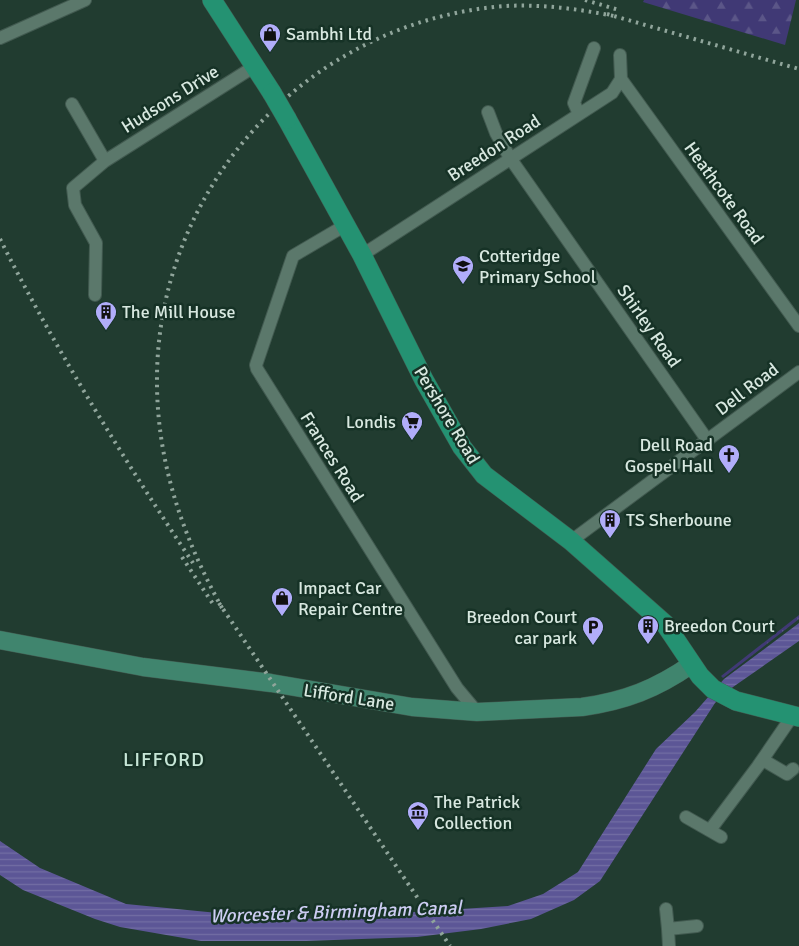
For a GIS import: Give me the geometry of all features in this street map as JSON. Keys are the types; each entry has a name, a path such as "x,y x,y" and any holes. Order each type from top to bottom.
{"main road":[{"name":"Pershore Road","path":"212,0 287,119 344,226 362,255 424,380 462,447 484,476 571,541 665,624 696,670 720,694 789,718"}],"street":[{"path":"2,33 85,0"},
{"path":"579,114 574,104 594,48"},
{"path":"620,56 621,79"},
{"name":"Hudsons Drive","path":"95,294 96,243 75,205 72,194 78,182 105,161 255,66"},
{"name":"Breedon Road","path":"362,255 612,93 621,79"},
{"name":"Heathcote Road","path":"621,79 799,326"},
{"path":"72,104 105,161"},
{"name":"Shirley Road","path":"488,112 496,133 510,158 708,441"},
{"name":"Frances Road","path":"344,226 293,256 256,364 257,369 457,688 477,712"},
{"name":"Dell Road","path":"571,541 799,372"},
{"name":"Lifford Lane","path":"0,640 143,666 271,683 412,707 477,712 582,707 617,701 696,670"},
{"path":"686,817 716,833 789,718"},
{"path":"763,760 787,774 793,769"},
{"path":"666,910 669,946"},
{"path":"668,929 696,926"}],"green space":[{"path":"644,0 796,0 785,45 643,2"},
{"path":"799,615 799,619 723,678 721,676"}],"shaded area":[{"path":"799,623 799,641 733,687 715,703 600,881 574,900 531,919 481,929 417,937 306,941 201,941 120,927 95,919 23,890 0,875 0,841 40,868 126,904 288,920 508,906 543,894 578,872 656,749 695,712 724,679"}],"railway":[{"path":"585,0 619,10"},
{"path":"222,608 196,555 176,501 162,445 157,386 163,314 182,246 214,183 256,128 307,81 367,44 433,19 505,6 560,8 614,16"},
{"path":"607,14 799,69"},
{"path":"0,239 44,323 92,404 141,484 193,563"},
{"path":"182,557 215,607"},
{"path":"219,603 450,946"}],"place":[{"name":"Sambhi Ltd","path":"270,53"},
{"name":"Cotteridge Primary School","path":"463,285"},
{"name":"The Mill House","path":"106,331"},
{"name":"Londis","path":"412,441"},
{"name":"Dell Road Gospel Hall","path":"729,474"},
{"name":"TS Sherboune","path":"610,539"},
{"name":"Impact Car Repair Centre","path":"282,617"},
{"name":"Breedon Court","path":"648,645"},
{"name":"Breedon Court car park","path":"593,646"},
{"name":"The Patrick Collection","path":"418,831"}],"district":[{"name":"LIFFORD","path":"164,759"}],"water label":[{"name":"Worcester & Birmingham Canal","path":"336,911"}]}
